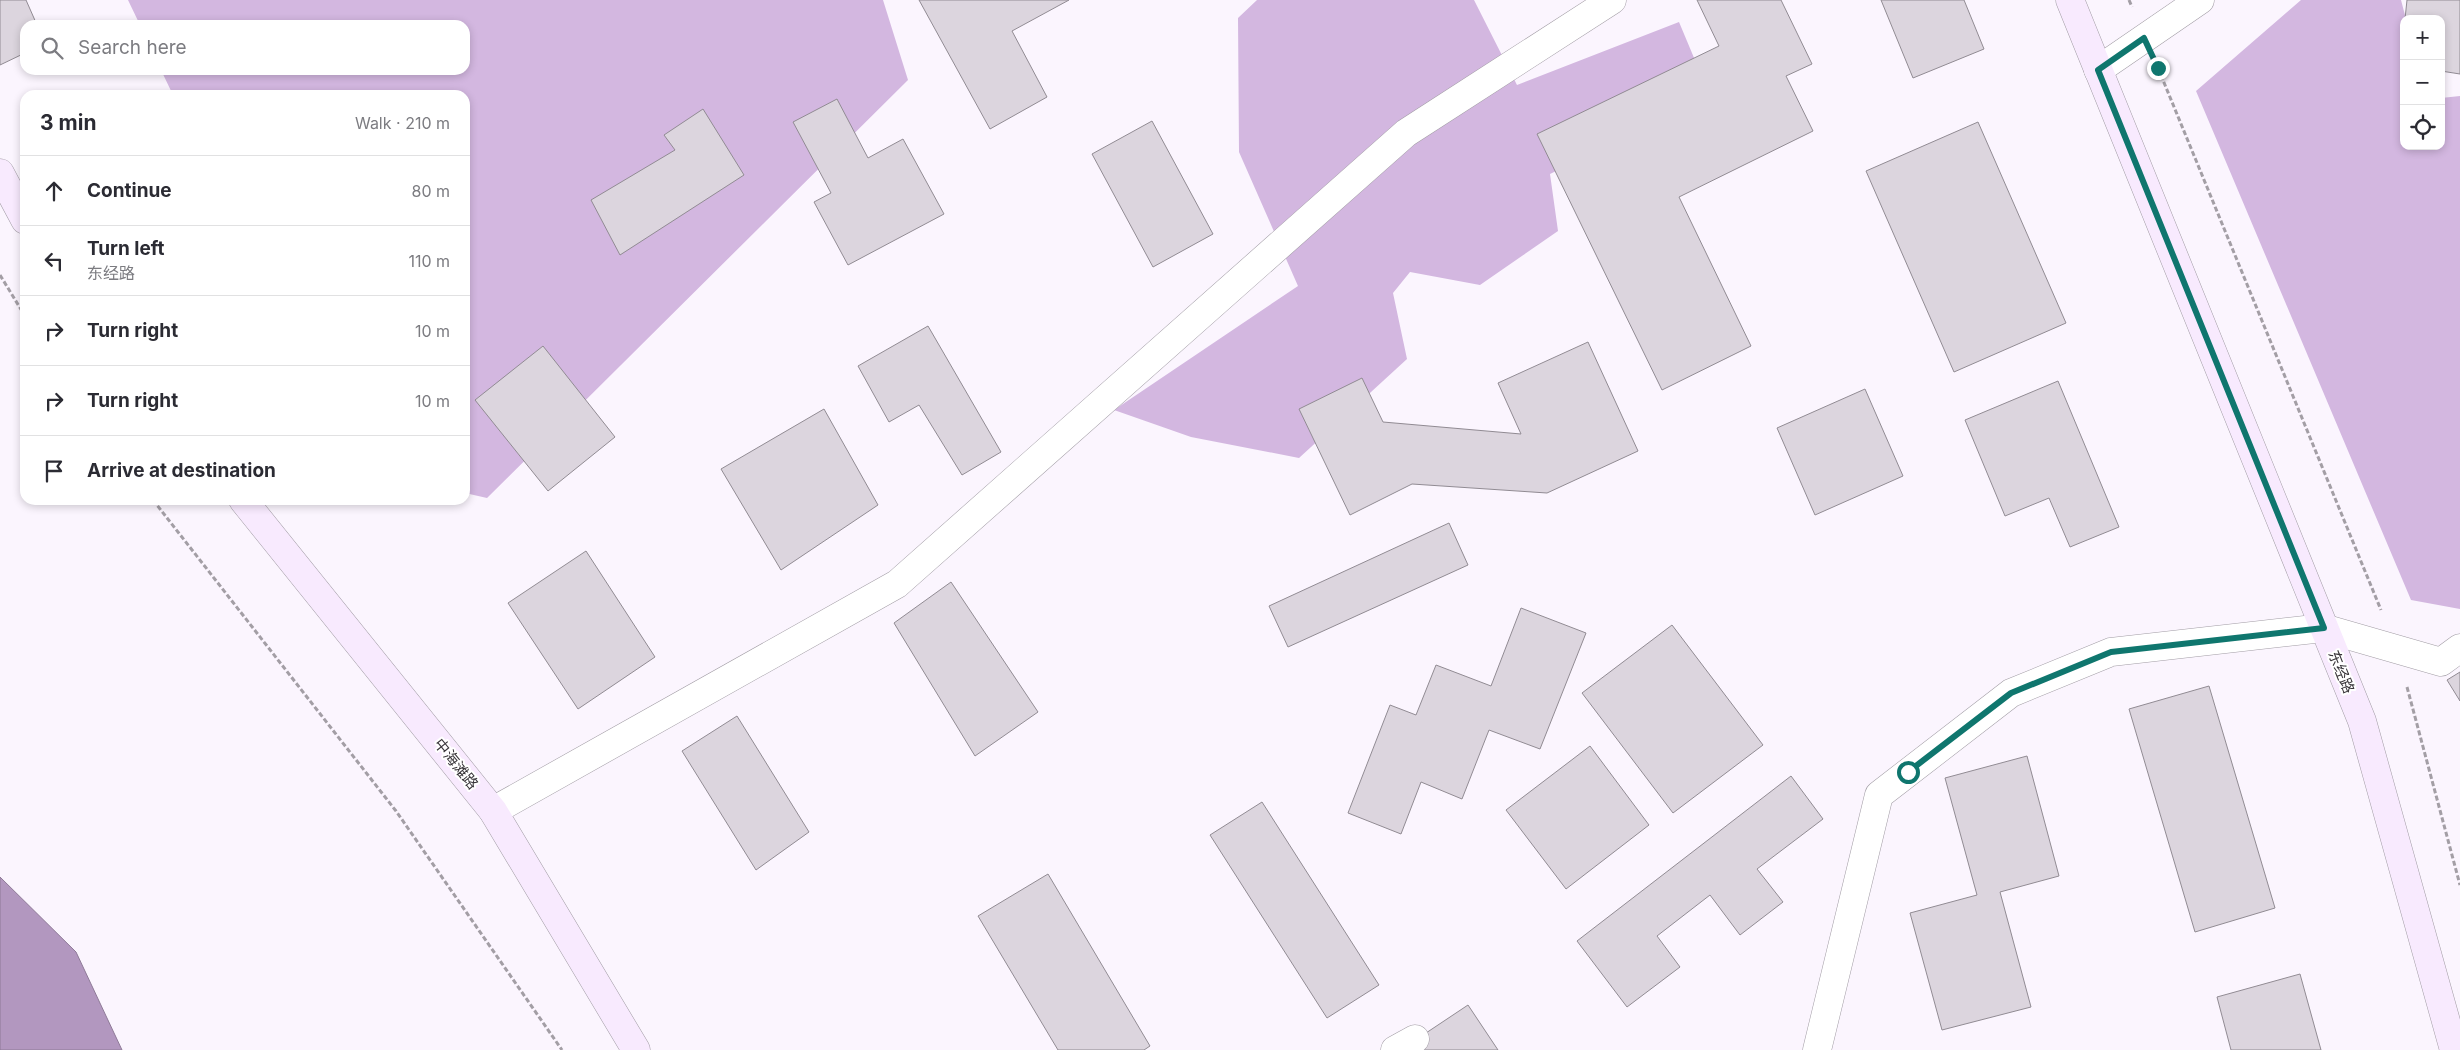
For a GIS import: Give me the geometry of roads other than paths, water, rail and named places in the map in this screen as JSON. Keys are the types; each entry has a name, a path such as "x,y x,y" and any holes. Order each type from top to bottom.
{"main road":[{"name":"东经路","path":"2070,0 2362,721 2454,1050"},
{"path":"0,173 20,211"},
{"name":"中海滩路","path":"247,505 494,811 636,1050"}],"street":[{"path":"494,811 897,584 1406,134 1612,0"},
{"path":"2098,70 2200,0"},
{"path":"1817,1050 1879,795 2011,693 2111,652 2324,628 2441,662 2460,648"}]}
